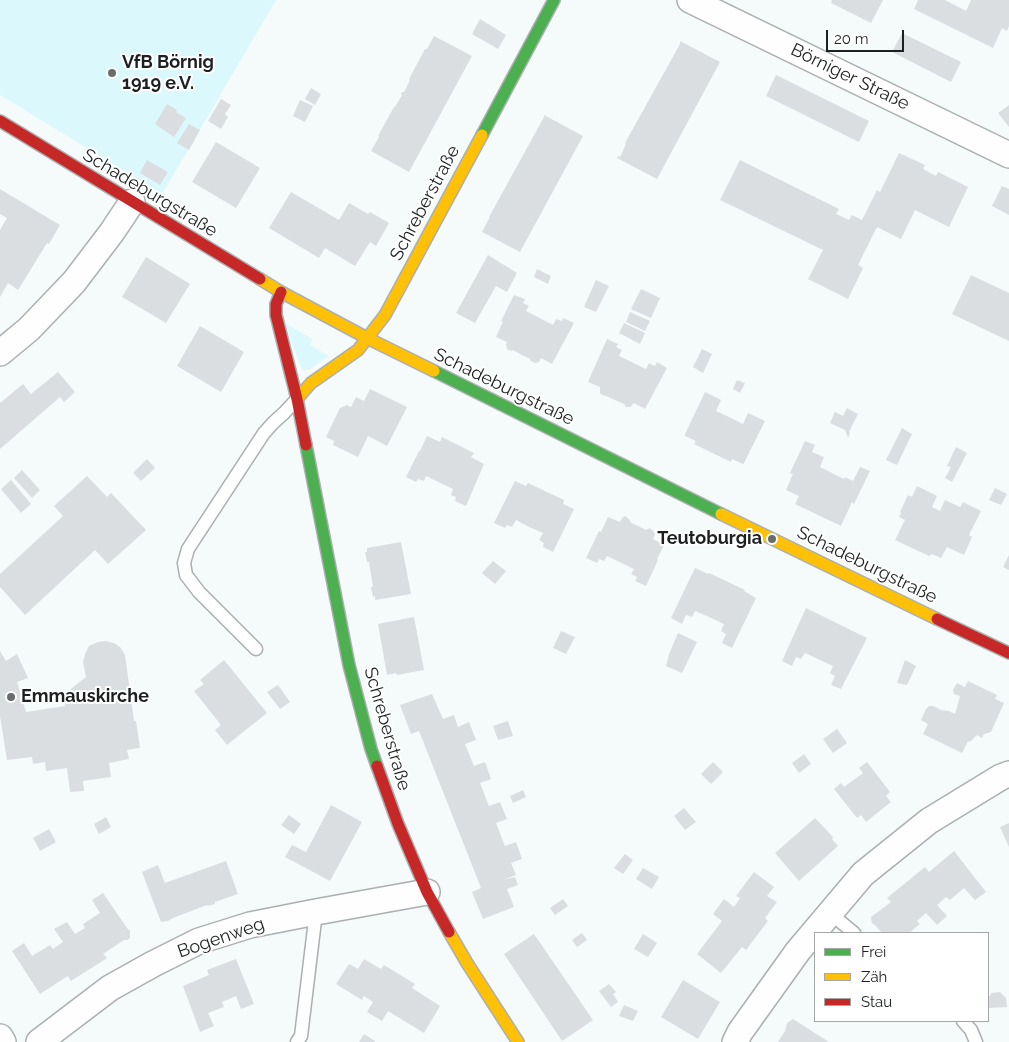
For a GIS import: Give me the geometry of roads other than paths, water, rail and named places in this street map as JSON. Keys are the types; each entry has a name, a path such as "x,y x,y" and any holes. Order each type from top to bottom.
{"street":[{"name":"Schreberstraße","path":"297,399 311,383 358,350 385,315 554,0"},
{"name":"Börniger Straße","path":"690,0 1009,155"},
{"name":"Schadeburgstraße","path":"0,121 281,292 368,338 772,539 1009,653"},
{"path":"0,353 28,329 74,282 132,202"},
{"name":"Schreberstraße","path":"281,292 276,304 276,315 297,399 349,665 371,749 398,824 427,892 467,963 518,1042"},
{"path":"735,1042 740,1032 798,951 863,874 929,821 1009,774"},
{"name":"Bogenweg","path":"39,1042 110,988 199,941 250,925 427,892"},
{"path":"0,1037 3,1042"}],"lane":[{"path":"256,649 199,592 186,575 184,563 188,549 264,433 297,399"},
{"path":"297,1042 301,1036 316,912"},
{"path":"830,913 853,932"},
{"path":"964,1022 971,1030 976,1042"}],"place":[{"name":"VfB Börnig 1919 e.V.","path":"112,73"},
{"name":"Teutoburgia","path":"772,539"},
{"name":"Emmauskirche","path":"11,697"}]}
